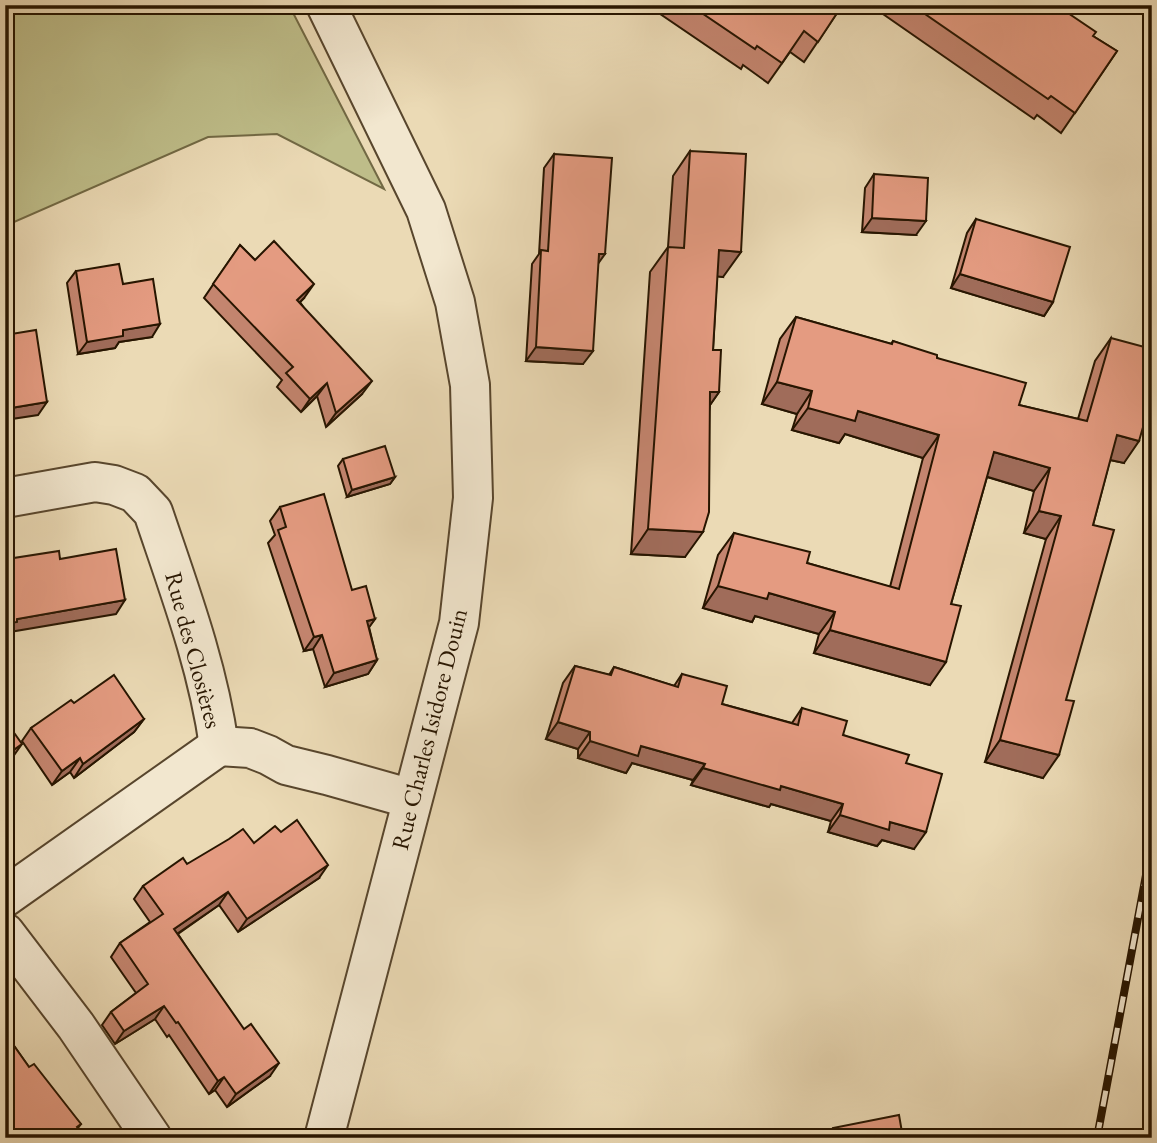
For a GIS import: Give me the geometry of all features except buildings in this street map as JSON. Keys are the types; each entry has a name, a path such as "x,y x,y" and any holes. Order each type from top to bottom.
{"street":[{"name":"Rue Charles Isidore Douin","path":"324,1138 459,623 473,498 470,385 455,302 426,210 327,5"},
{"name":"Rue des Closières","path":"5,498 95,482 114,485 135,493 153,512 203,667 214,710 219,746 250,748 286,765 412,799"},
{"path":"5,897 219,746"},
{"path":"5,933 76,1026 152,1138"}],"shaded area":[{"path":"17,5 289,5 384,189 277,134 208,137 5,226 5,15"}],"railway":[{"path":"1097,1138 1152,843"}]}
